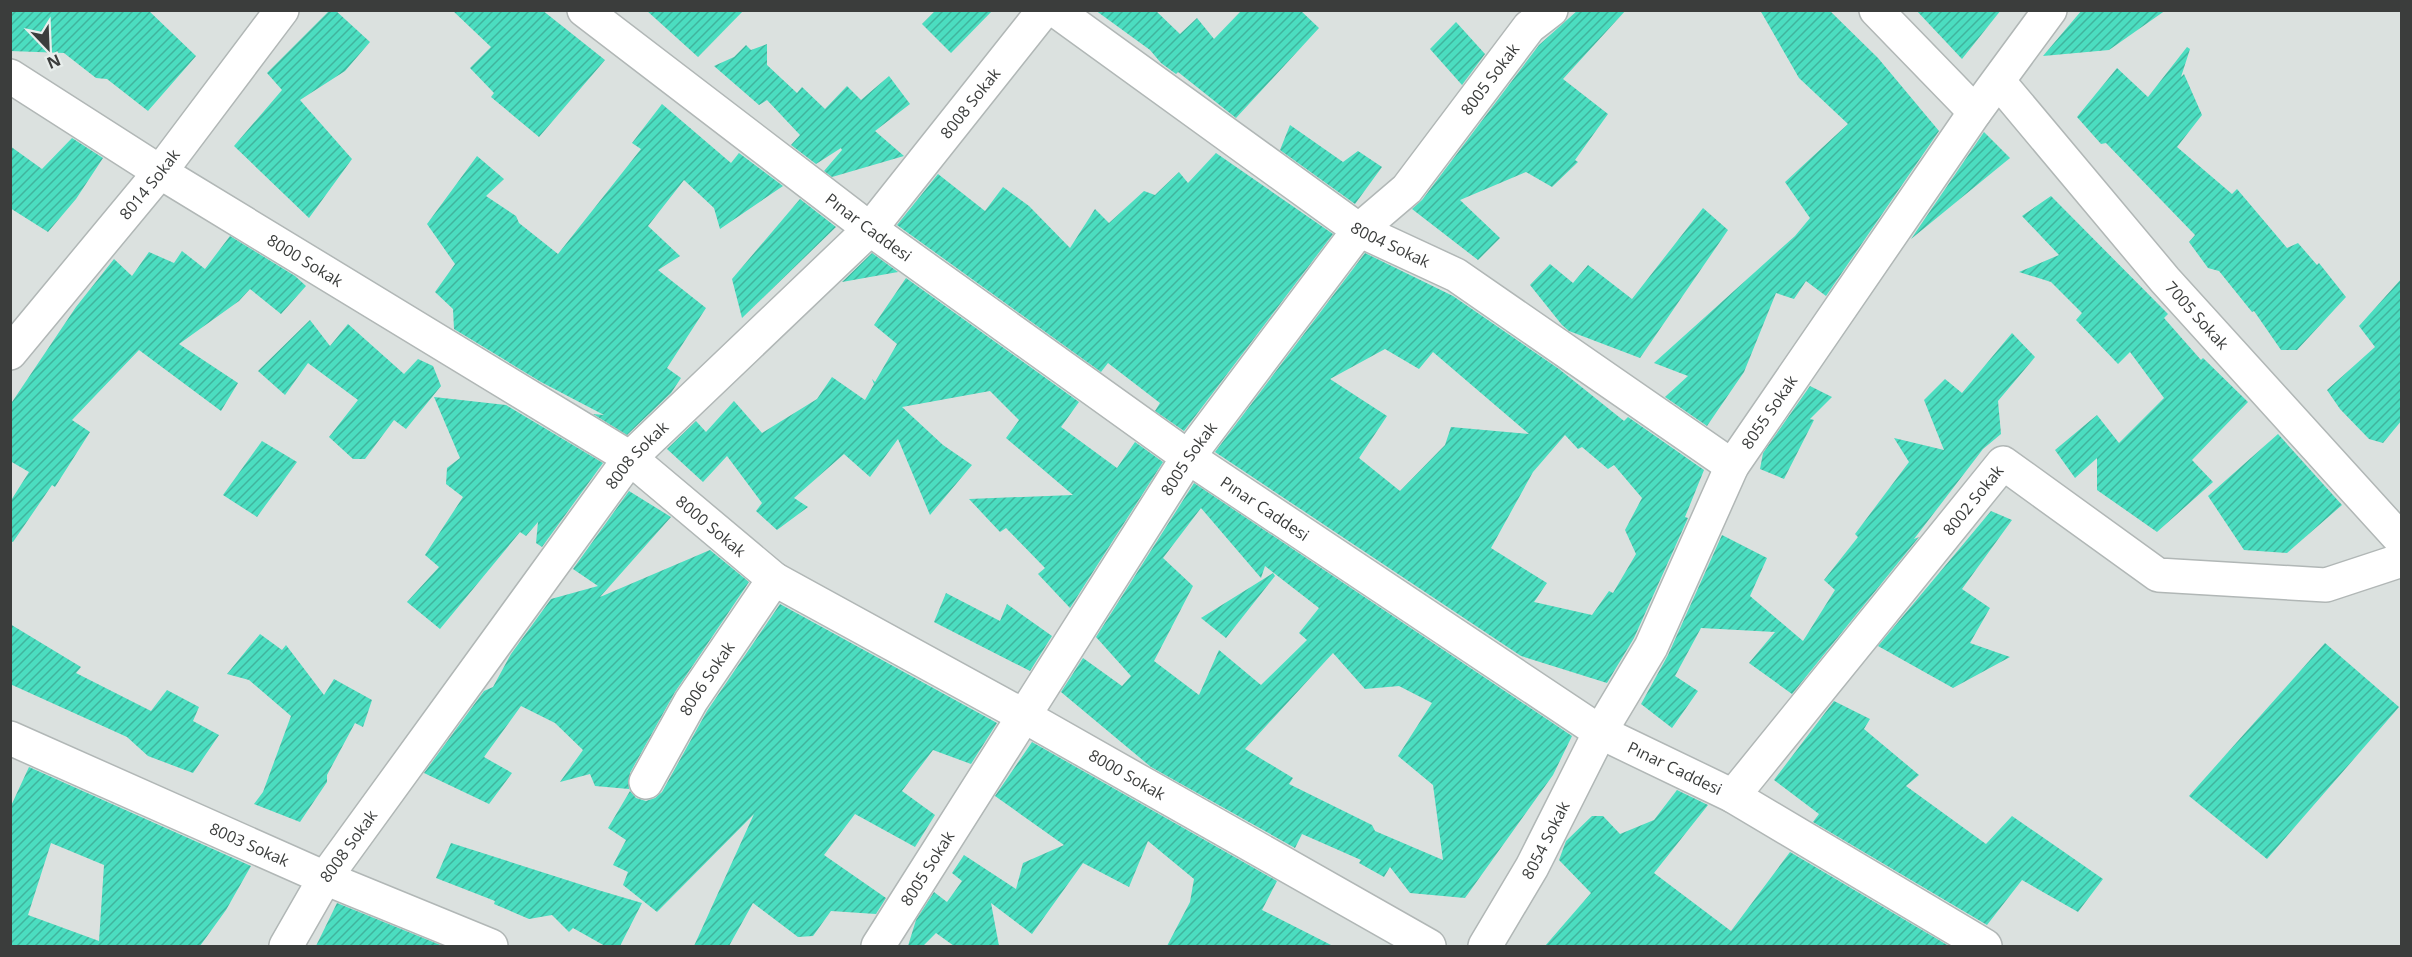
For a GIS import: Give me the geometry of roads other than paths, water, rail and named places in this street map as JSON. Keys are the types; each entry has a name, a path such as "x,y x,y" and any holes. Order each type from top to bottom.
{"street":[{"name":"8014 Sokak","path":"10,353 160,172 282,10"},
{"name":"Pınar Caddesi","path":"584,10 870,228 1188,457 1600,732 1733,796 1985,946"},
{"name":"8008 Sokak","path":"286,946 325,878 630,458 870,228 1044,10"},
{"name":"8004 Sokak","path":"1055,10 1359,230 1456,275 1732,466"},
{"name":"8005 Sokak","path":"878,946 1188,457 1359,230 1407,189 1529,27 1551,10"},
{"path":"1876,10 1975,112"},
{"name":"8055 Sokak","path":"1600,732 1651,647 1732,466 1975,112 2050,10"},
{"name":"8000 Sokak","path":"10,76 160,172 630,458 774,579 1024,716 1429,946"},
{"name":"7005 Sokak","path":"1999,82 2164,280 2402,541"},
{"name":"8002 Sokak","path":"1733,796 2003,463 2158,575 2326,585 2402,560"},
{"name":"8006 Sokak","path":"646,782 691,700 774,579"},
{"name":"8054 Sokak","path":"1485,946 1532,867 1600,732"},
{"name":"8003 Sokak","path":"12,743 325,878 490,946"}]}
